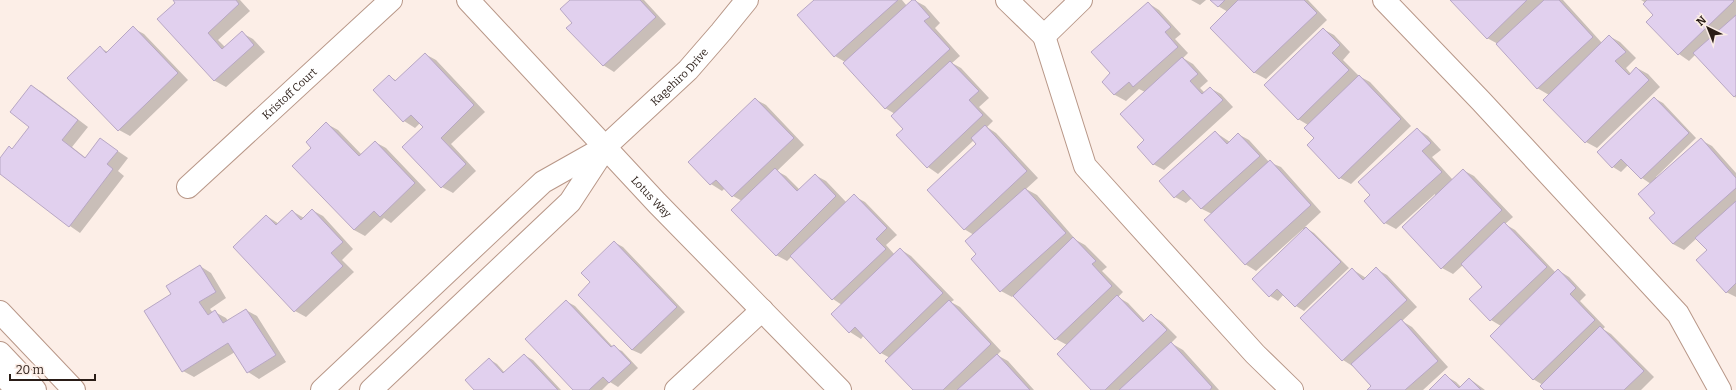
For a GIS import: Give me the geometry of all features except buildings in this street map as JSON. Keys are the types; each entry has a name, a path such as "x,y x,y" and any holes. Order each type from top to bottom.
{"street":[{"name":"Kristoff Court","path":"188,187 391,0"},
{"name":"Lotus Way","path":"468,0 605,147 840,390"},
{"name":"Kagehiro Drive","path":"605,147 688,70 722,32 747,0"},
{"path":"1007,0 1044,36 1085,166 1255,354 1292,390"},
{"path":"1044,36 1081,0"},
{"path":"1384,0 1481,101 1678,314 1720,390"},
{"path":"322,390 543,182 605,147"},
{"path":"371,390 570,202 605,147"},
{"path":"676,390 762,310"},
{"path":"0,312 74,390"},
{"path":"0,353 35,390"},
{"path":"0,372 17,390"}]}
